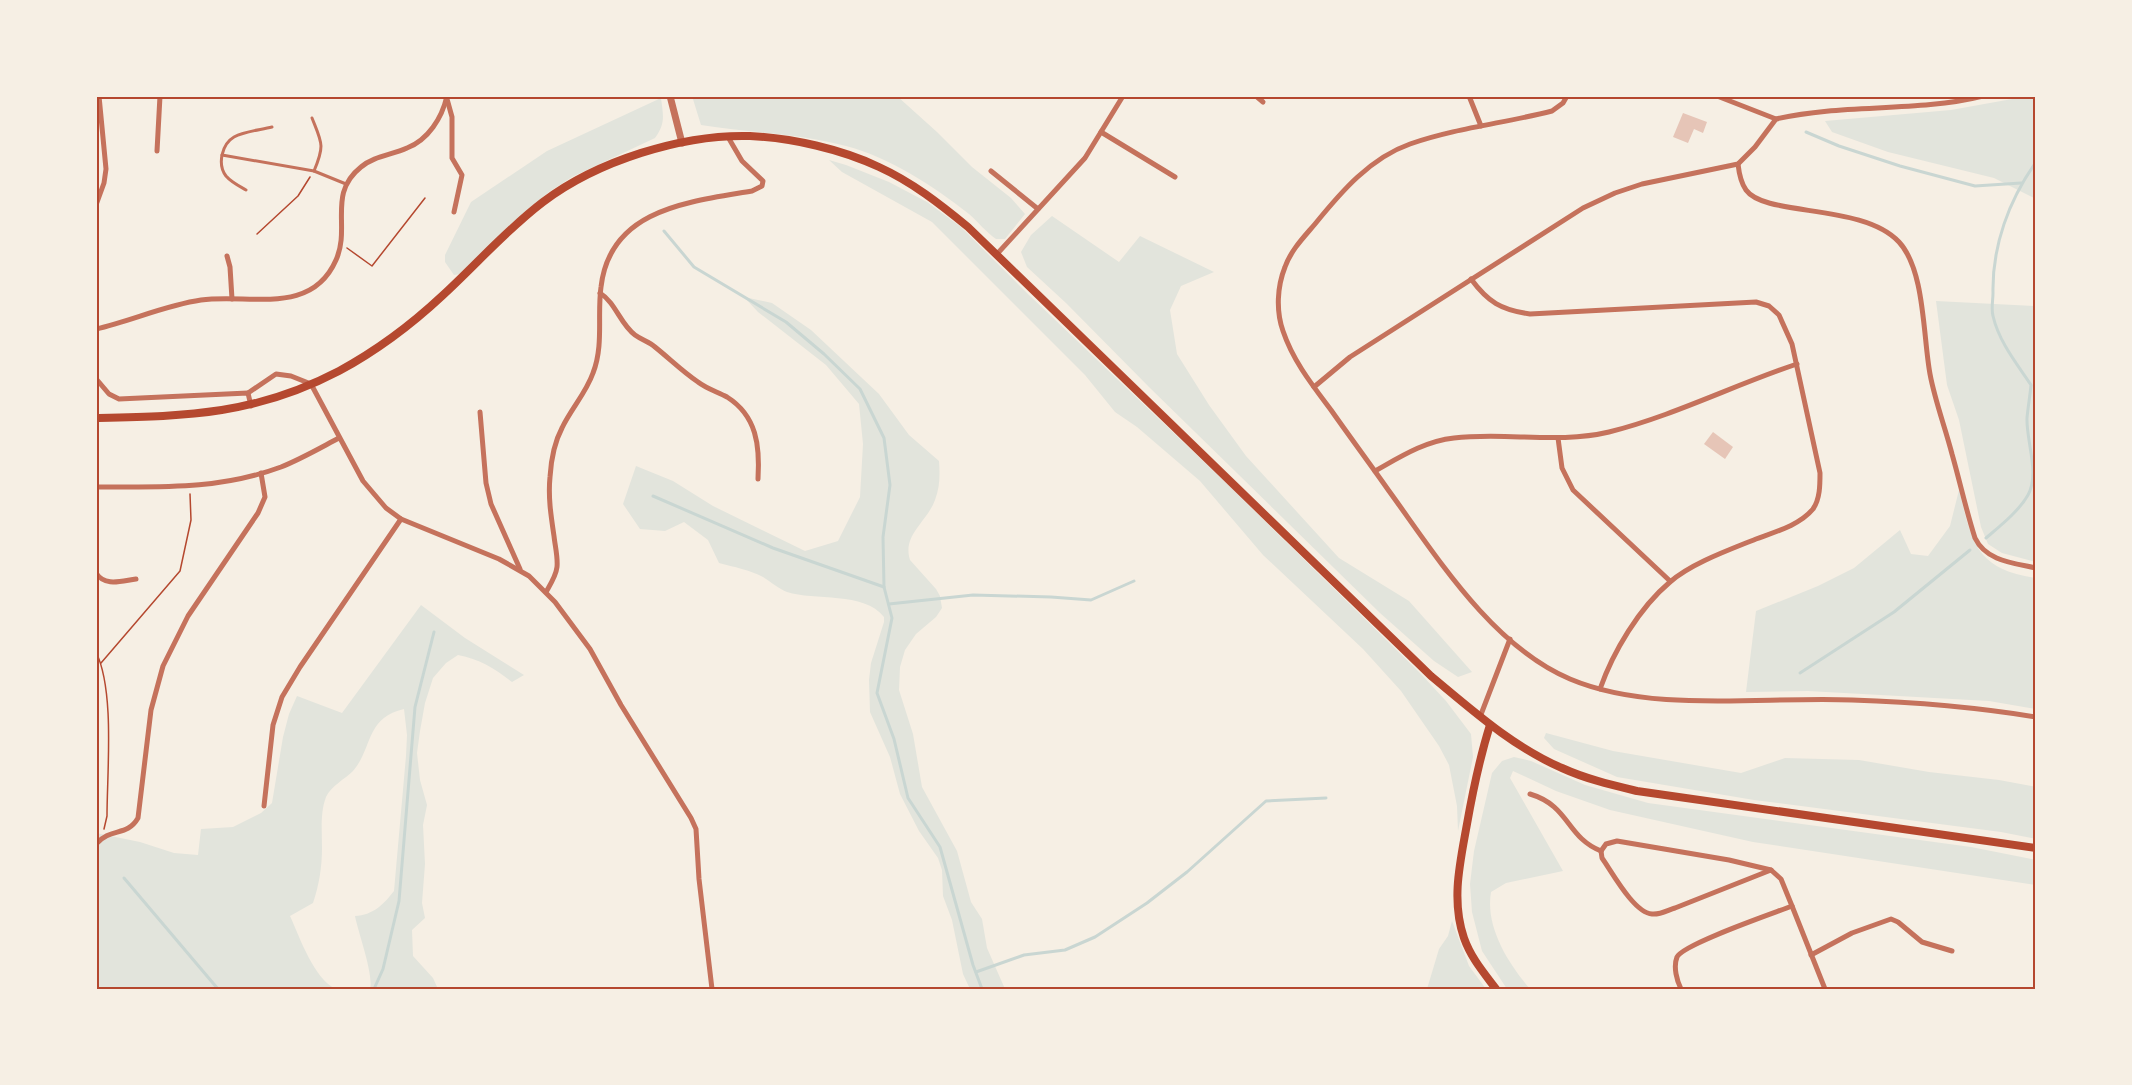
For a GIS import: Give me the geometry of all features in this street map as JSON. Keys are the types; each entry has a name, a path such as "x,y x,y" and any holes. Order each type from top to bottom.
{"main road":[{"path":"96,418 197,414 251,406 311,384 340,370 397,333 440,298 524,218 568,185 626,158 681,143 728,137 762,137 823,147 880,167 923,192 968,227 1431,676 1480,717 1560,767 1602,782 1637,791 2036,848"},
{"path":"1490,724 1474,786 1456,892 1458,917 1465,940 1474,959 1496,989"}],"street":[{"path":"96,206 106,169 99,96"},
{"path":"157,151 160,96"},
{"path":"96,329 195,302 232,299 275,300 298,295 311,289 335,264 341,244 341,201 346,184 367,163 409,148 425,136 441,114 447,96"},
{"path":"447,96 452,117 452,158 462,175 453,212"},
{"path":"670,96 681,143"},
{"path":"997,254 1085,158 1123,96"},
{"path":"1256,96 1263,102"},
{"path":"1469,96 1481,126"},
{"path":"1568,96 1552,111 1408,144 1383,157 1363,172 1340,195 1297,244 1284,267 1279,286 1279,311 1283,331 1290,348 1314,387 1450,574 1491,621 1534,660 1569,678 1600,689 1677,700 1851,700 1990,710 2036,717"},
{"path":"1717,96 1776,118 1852,108 1924,106 1983,96"},
{"path":"1314,387 1350,357 1582,208 1642,184 1738,164 1755,147 1776,118"},
{"path":"1101,132 1175,177"},
{"path":"546,592 557,568 549,505 553,453 560,430 593,372 599,337 600,293 605,263 627,231 657,213 679,206 752,191 762,186 763,181 742,161 728,137"},
{"path":"1738,164 1747,190 1755,197 1774,204 1868,222 1887,232 1907,251 1918,284 1932,384 1975,538 1983,550 1993,557 2036,568"},
{"path":"991,171 1038,209"},
{"path":"227,256 232,299"},
{"path":"1471,279 1500,307 1530,314 1756,302 1769,306 1779,315 1792,344 1820,473 1816,503 1806,515 1784,528 1703,562 1670,581 1640,615 1607,670 1600,689"},
{"path":"600,293 609,299 624,325 637,336 652,345 702,385 726,396 745,414 753,425 757,437 758,478"},
{"path":"1375,471 1415,449 1455,438 1558,438 1607,432 1647,420 1797,364"},
{"path":"98,381 109,394 119,399 248,393 276,374 291,376 311,384 363,481 386,508 400,519 499,559 521,571 546,592 573,624 600,665 621,705 696,829 699,879 712,989"},
{"path":"248,393 251,406"},
{"path":"480,412 486,483 491,504 521,571"},
{"path":"96,488 190,488 261,474 295,461 339,438"},
{"path":"1558,438 1562,468 1573,490 1670,581"},
{"path":"96,844 102,837 128,829 138,818 151,710 163,666 188,616 258,513 265,497 261,474"},
{"path":"264,806 273,724 282,697 400,519"},
{"path":"96,573 105,582 136,579"},
{"path":"1480,717 1510,639"},
{"path":"1530,794 1551,802 1585,843 1601,851"},
{"path":"1772,870 1675,908 1652,914 1641,910 1633,902 1602,858 1601,851 1608,843 1617,841 1751,864 1772,870 1781,879 1825,989"},
{"path":"1682,989 1676,974 1676,959 1681,952 1792,906"},
{"path":"1811,955 1851,933 1891,919 1922,942 1952,951"}],"lane":[{"path":"312,118 322,148 314,171"},
{"path":"246,190 226,175 222,166 222,155 226,145 232,138 272,127"},
{"path":"222,155 314,171 346,184"}],"path":[{"path":"257,234 298,196 314,171"},
{"path":"341,244 372,266 425,198"},
{"path":"101,663 180,571 191,520 190,488"},
{"path":"96,652 101,663 108,715 106,816 102,837"}],"shaded area":[{"path":"692,96 897,96 972,167 1011,198 1025,214 1005,239 996,239 969,214 941,194 911,174 879,157 846,146 810,138 701,125"},
{"path":"2018,96 2036,96 2036,199 1994,178 1888,152 1832,132 1825,121 1951,110"},
{"path":"661,98 662,123 655,138 572,177 549,192 460,274 454,275 445,262 445,255 471,202 547,151"},
{"path":"829,160 889,182 927,202 961,227 1420,673 1446,701 1471,734 1473,757 1458,831 1457,806 1449,765 1439,746 1401,691 1363,649 1263,555 1200,481 1137,427 1115,412 1085,375 932,222 842,172"},
{"path":"1052,216 1119,262 1140,236 1214,272 1181,286 1170,310 1177,354 1209,405 1246,456 1339,558 1409,601 1472,672 1458,677 1434,661 1380,613 1027,267 1021,252 1031,235"},
{"path":"744,297 772,303 811,330 879,394 909,435 939,461 937,495 912,536 908,551 910,560 936,589 942,608 936,617 916,634 905,650 900,667 899,690 913,734 922,787 957,851 971,902 982,919 987,948 1005,989 970,989 963,974 952,920 943,896 942,870 938,858 919,831 900,794 890,757 870,712 871,663 884,617 864,603 787,592 763,577 719,563 708,540 684,522 665,531 640,529 623,504 636,466 673,481 713,506 805,551 838,541 860,497 863,444 859,404 826,365 758,312"},
{"path":"1936,301 2036,306 2036,562 2002,553 1988,544 1981,527 1959,420 1947,385"},
{"path":"1959,490 1973,538 1988,560 2016,574 2036,578 2036,709 1989,701 1808,691 1746,692 1756,611 1818,586 1854,568 1900,530 1911,554 1928,556 1950,526"},
{"path":"421,605 465,638 524,675 512,682 487,665 458,655 446,663 433,678 425,703 417,753 420,780 427,805 423,825 425,864 422,903 425,918 412,930 413,956 433,978 438,989 370,989 368,964 355,916 367,914 377,908 394,891 406,756 407,735 404,709 382,719 371,735 353,771 328,793 322,816 321,869 313,903 290,916 314,967 328,984 336,989 96,989 96,833 140,842 174,853 198,855 201,829 233,827 261,813 272,803 283,737 297,696 342,713"},
{"path":"1546,733 1613,751 1741,773 1785,758 1859,760 2036,787 2036,839 2001,832 1754,800 1617,777 1554,749 1544,738"},
{"path":"1514,757 1531,761 1585,785 1648,803 1971,847 2036,860 2036,885 1753,842 1610,810 1556,791 1513,771 1510,778 1563,871 1506,883 1491,892 1491,918 1500,944 1530,989 1507,989 1482,951 1472,912 1470,884 1474,851 1492,773 1502,761"},
{"path":"1452,921 1469,966 1486,989 1427,989 1439,949 1448,936"}],"building":[{"path":"1683,113 1707,122 1703,133 1694,129 1688,143 1673,137"},
{"path":"1713,432 1733,447 1725,459 1704,444"}],"waterway":[{"path":"1806,132 1839,146 1900,166 1975,186 2021,183"},
{"path":"1986,538 2020,507 2028,495 2033,477 2027,427 2031,385 2004,344 1996,326 1992,307 1993,275 2004,224 2018,192 2036,162"},
{"path":"664,231 694,267 786,322 824,354 860,389 884,438 890,485 883,537 884,587 892,618 877,693 894,739 908,798 940,847 973,965 982,989"},
{"path":"653,496 773,548 884,587"},
{"path":"1800,673 1894,612 1970,550"},
{"path":"889,604 973,595 1091,600 1134,581"},
{"path":"374,989 383,969 399,901 415,707 434,632"},
{"path":"976,972 1024,955 1065,950 1095,937 1147,903 1187,872 1266,801 1326,798"},
{"path":"124,878 218,989"}]}
